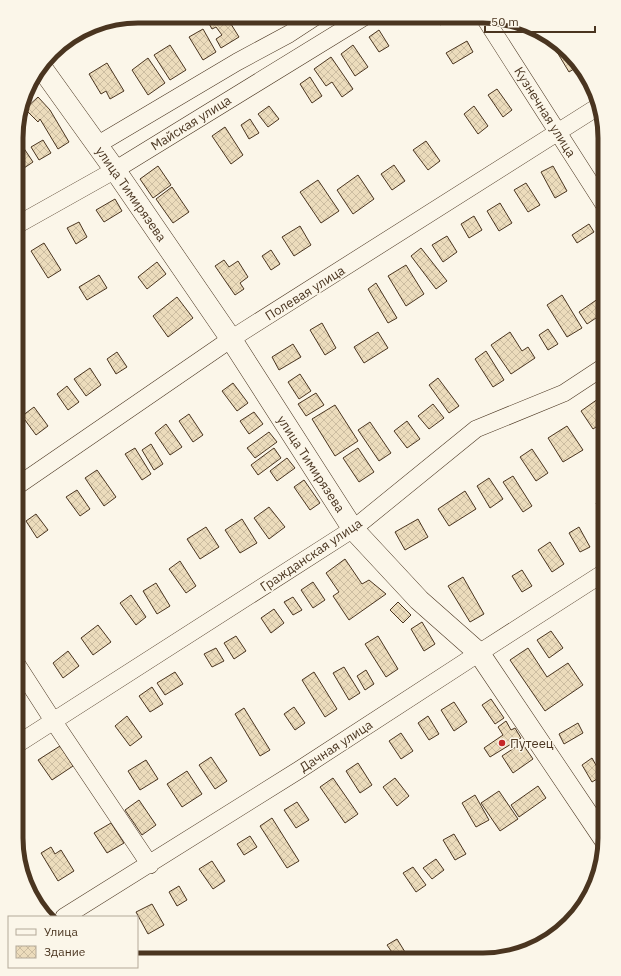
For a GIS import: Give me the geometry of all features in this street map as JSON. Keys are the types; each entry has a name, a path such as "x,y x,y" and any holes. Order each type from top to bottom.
{"main road":[{"name":"улица Тимирязева","path":"45,71 231,339 353,529 419,600 479,653 598,817"}],"street":[{"path":"97,145 237,62 289,34 305,23"},
{"name":"Майская улица","path":"23,223 115,170 354,23"},
{"name":"Кузнечная улица","path":"488,23 598,195"},
{"name":"Полевая улица","path":"23,481 231,339 594,109"},
{"name":"Гражданская улица","path":"23,741 353,529 476,429 564,392 598,370"},
{"name":"Дачная улица","path":"66,916 150,865 299,770 598,576"},
{"path":"23,675 150,865"}],"building":[{"path":"209,23 230,23 239,37 221,48 216,39 222,35 216,27 212,29"},
{"path":"203,29 216,52 203,60 189,37"},
{"path":"379,30 389,46 379,52 369,37"},
{"path":"467,41 473,52 453,64 446,53"},
{"path":"170,45 186,70 170,80 154,55"},
{"path":"353,45 368,67 355,76 341,54"},
{"path":"557,52 564,57 574,69 569,72"},
{"path":"331,57 353,89 342,97 332,82 326,86 314,69"},
{"path":"148,58 165,83 148,95 132,70"},
{"path":"107,63 124,91 110,99 106,91 101,94 89,74"},
{"path":"310,77 322,96 312,103 300,84"},
{"path":"497,89 512,110 503,117 488,95"},
{"path":"38,97 50,110 69,142 58,149 40,119 38,122 26,110 27,107"},
{"path":"269,106 279,119 268,127 258,114"},
{"path":"474,106 488,126 478,134 464,114"},
{"path":"250,119 259,133 249,139 241,125"},
{"path":"225,127 243,155 231,164 212,136"},
{"path":"43,140 51,153 39,160 31,147"},
{"path":"426,141 440,161 428,170 413,150"},
{"path":"23,147 33,162 23,169"},
{"path":"394,165 405,181 392,190 381,174"},
{"path":"158,166 171,185 153,198 140,179"},
{"path":"553,166 567,191 555,198 541,172"},
{"path":"358,175 374,199 353,214 337,190"},
{"path":"318,180 339,211 321,223 300,192"},
{"path":"526,183 540,205 528,212 514,190"},
{"path":"172,187 189,212 173,223 156,199"},
{"path":"115,199 122,211 104,222 96,210"},
{"path":"500,203 512,223 499,231 487,211"},
{"path":"474,216 482,230 469,238 461,224"},
{"path":"79,222 87,237 76,244 67,228"},
{"path":"589,224 594,232 577,243 572,235"},
{"path":"300,226 311,245 294,256 282,237"},
{"path":"447,236 457,252 443,262 432,245"},
{"path":"44,243 61,270 48,278 31,251"},
{"path":"421,248 447,281 436,289 411,256"},
{"path":"271,250 280,264 271,270 262,256"},
{"path":"224,260 229,267 238,261 248,277 240,283 244,289 235,295 215,266"},
{"path":"157,262 166,274 147,289 138,277"},
{"path":"406,265 424,294 406,306 388,276"},
{"path":"99,275 107,288 87,300 79,287"},
{"path":"376,283 397,318 388,323 368,289"},
{"path":"562,295 582,328 567,337 547,305"},
{"path":"177,297 193,318 168,337 153,316"},
{"path":"598,299 598,317 587,324 579,312"},
{"path":"322,323 336,348 325,355 310,330"},
{"path":"548,329 558,344 548,350 539,335"},
{"path":"378,332 388,348 364,363 354,347"},
{"path":"510,332 522,351 528,347 535,358 511,374 491,345"},
{"path":"293,344 301,357 279,370 272,357"},
{"path":"486,351 504,380 493,387 475,359"},
{"path":"117,352 127,367 116,374 107,359"},
{"path":"90,368 101,385 86,396 74,379"},
{"path":"300,374 311,391 299,399 288,382"},
{"path":"438,378 459,406 449,413 429,385"},
{"path":"233,383 248,403 237,411 222,391"},
{"path":"67,386 79,402 68,410 57,394"},
{"path":"316,393 324,405 306,416 298,404"},
{"path":"598,399 598,426 593,429 581,411"},
{"path":"433,404 444,418 429,429 418,416"},
{"path":"335,405 358,441 335,456 312,419"},
{"path":"34,407 48,426 36,435 23,415"},
{"path":"254,412 263,424 249,434 240,421"},
{"path":"189,414 203,435 193,442 179,421"},
{"path":"407,421 420,439 407,448 394,431"},
{"path":"370,422 391,453 379,461 358,430"},
{"path":"166,424 182,447 170,455 155,433"},
{"path":"567,426 583,450 563,462 548,438"},
{"path":"269,432 277,442 255,458 247,448"},
{"path":"151,444 163,464 154,470 142,450"},
{"path":"135,448 151,474 142,480 125,454"},
{"path":"274,448 281,458 258,475 251,465"},
{"path":"358,448 374,472 359,482 343,458"},
{"path":"532,449 548,473 536,481 520,457"},
{"path":"287,458 295,468 277,481 270,471"},
{"path":"97,470 116,497 104,506 85,478"},
{"path":"513,476 532,506 523,512 503,482"},
{"path":"489,478 503,499 490,508 477,486"},
{"path":"304,480 320,503 310,510 294,487"},
{"path":"77,490 90,509 80,516 66,497"},
{"path":"465,491 476,509 449,526 438,509"},
{"path":"269,507 285,527 269,539 254,518"},
{"path":"36,514 48,530 37,538 26,521"},
{"path":"242,519 257,543 240,553 225,530"},
{"path":"418,519 428,537 405,550 395,532"},
{"path":"206,527 219,547 200,559 187,539"},
{"path":"579,527 590,547 580,552 569,533"},
{"path":"550,542 564,564 552,572 538,550"},
{"path":"345,559 362,584 369,580 386,594 349,620 333,596 339,592 326,573"},
{"path":"180,561 196,586 186,593 169,569"},
{"path":"522,570 532,586 522,592 512,576"},
{"path":"463,577 484,614 470,622 448,586"},
{"path":"313,582 325,600 313,608 301,590"},
{"path":"156,583 170,606 157,614 143,591"},
{"path":"131,595 146,617 136,625 120,603"},
{"path":"293,597 302,610 293,615 284,602"},
{"path":"398,602 411,615 403,623 390,610"},
{"path":"274,609 284,623 271,633 261,618"},
{"path":"422,622 435,644 424,651 411,629"},
{"path":"98,625 111,642 93,655 81,638"},
{"path":"551,631 563,648 549,658 537,640"},
{"path":"236,636 246,651 234,659 224,643"},
{"path":"378,636 398,669 386,677 365,644"},
{"path":"216,648 224,661 212,667 204,654"},
{"path":"528,648 547,677 568,663 583,685 545,711 510,660"},
{"path":"68,651 79,666 63,678 53,663"},
{"path":"344,667 360,693 349,700 333,673"},
{"path":"366,670 374,684 365,690 357,676"},
{"path":"175,672 183,684 165,695 157,683"},
{"path":"314,672 337,709 325,717 302,680"},
{"path":"152,687 163,704 150,712 139,696"},
{"path":"491,699 504,718 495,724 482,705"},
{"path":"454,702 467,722 454,731 441,710"},
{"path":"294,707 305,723 295,730 284,714"},
{"path":"244,708 270,750 260,756 235,714"},
{"path":"127,716 142,737 130,746 115,726"},
{"path":"428,716 439,734 429,740 418,723"},
{"name":"Путеец","path":"506,721 511,730 515,728 521,738 490,757 484,748 503,735 498,727"},
{"path":"578,723 583,733 564,744 559,734"},
{"path":"401,733 413,751 401,759 389,741"},
{"path":"522,743 533,759 513,773 502,756"},
{"path":"60,746 73,766 52,780 38,760"},
{"path":"211,757 227,781 215,789 199,765"},
{"path":"592,758 598,769 598,778 592,782 582,765"},
{"path":"146,760 158,779 140,790 128,771"},
{"path":"358,763 372,785 360,793 346,771"},
{"path":"187,771 202,794 182,807 167,784"},
{"path":"333,778 358,814 345,823 320,787"},
{"path":"395,778 409,796 397,806 383,787"},
{"path":"538,786 546,798 519,817 511,805"},
{"path":"499,791 518,819 500,831 481,803"},
{"path":"475,795 489,820 476,827 462,803"},
{"path":"139,800 156,825 142,835 125,810"},
{"path":"297,802 309,820 296,828 284,810"},
{"path":"272,818 299,861 287,868 260,826"},
{"path":"111,823 124,843 107,853 94,833"},
{"path":"454,834 466,854 455,860 443,840"},
{"path":"250,836 257,847 244,855 237,844"},
{"path":"51,847 55,854 61,850 74,871 58,881 41,853"},
{"path":"436,859 444,870 432,879 423,868"},
{"path":"212,861 225,881 213,889 199,869"},
{"path":"413,867 426,885 416,892 403,873"},
{"path":"179,886 187,900 177,906 169,892"},
{"path":"152,904 164,925 148,934 136,912"},
{"path":"397,939 405,952 393,953 387,945"}],"place":[{"name":"Путеец","path":"502,743"}]}
